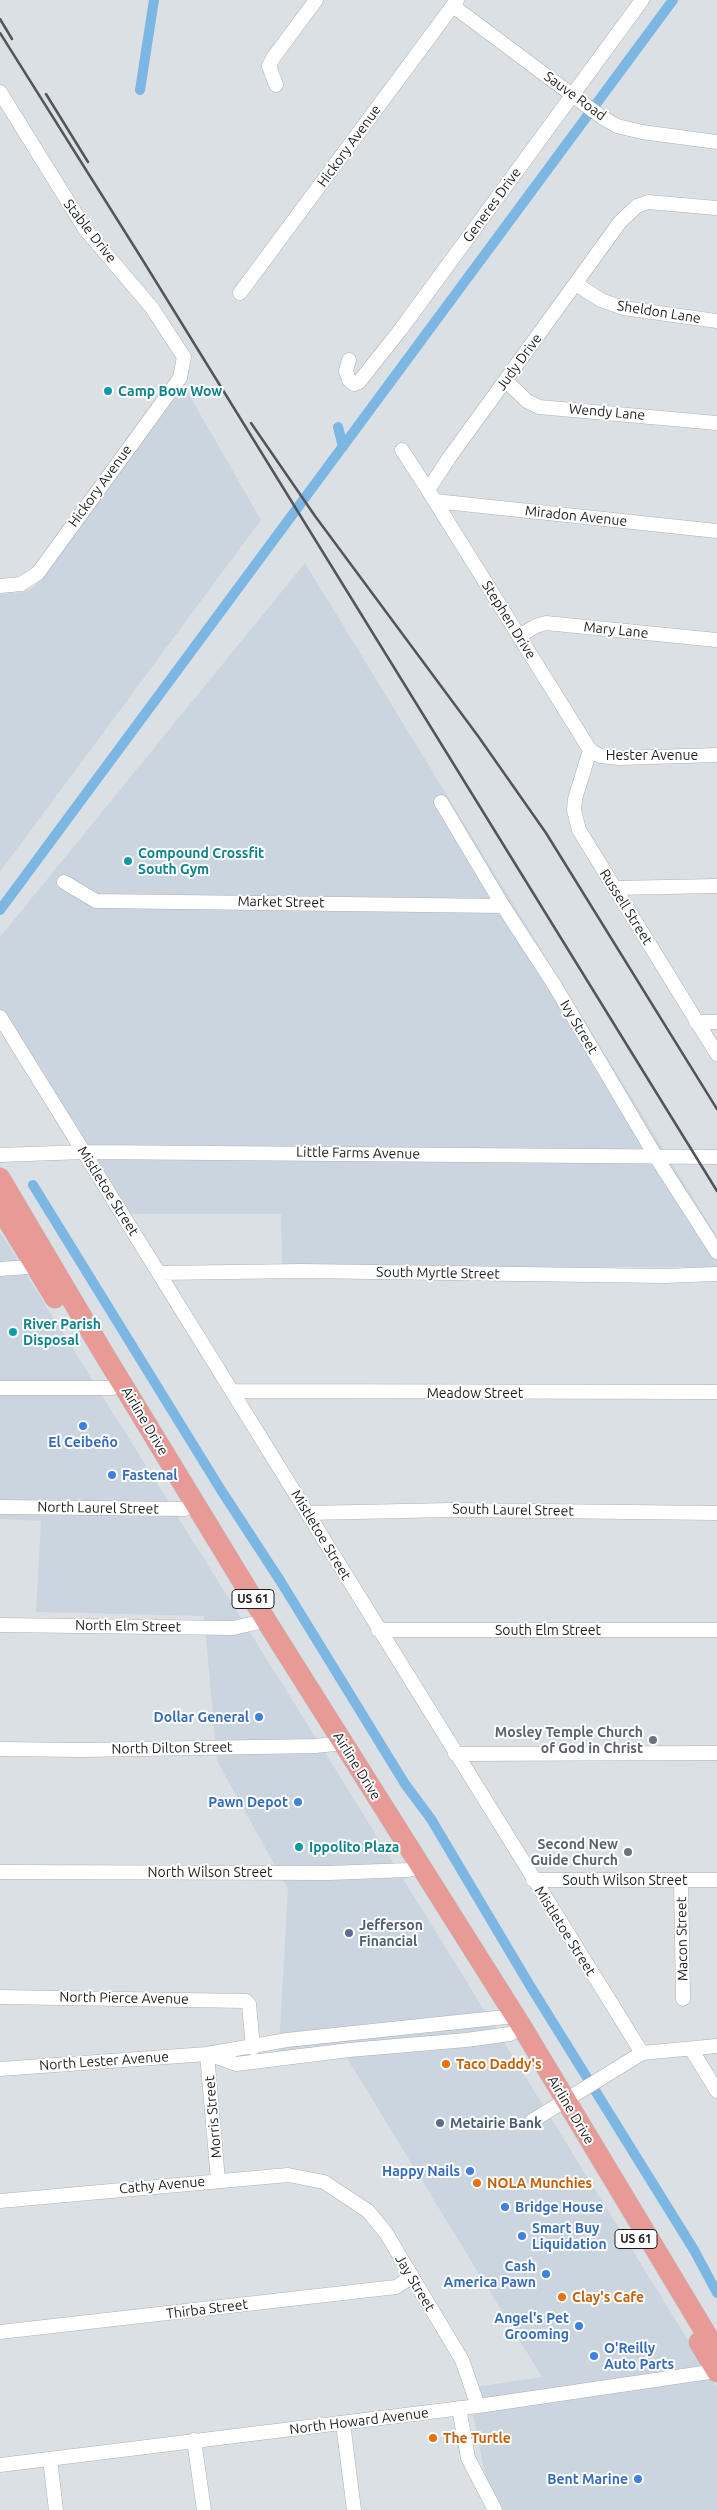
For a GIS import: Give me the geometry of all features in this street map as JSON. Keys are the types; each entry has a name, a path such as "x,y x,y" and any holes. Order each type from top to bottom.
{"highway":[{"name":"Airline Drive","path":"0,1178 44,1266 116,1385 337,1745 512,2024 566,2101 717,2352"},
{"name":"Airline Drive","path":"0,1208 44,1266"},
{"name":"Airline Drive","path":"190,1506 255,1623 337,1745"},
{"name":"Airline Drive","path":"566,2101 717,2371"}],"street":[{"path":"276,85 269,66 272,58 316,0"},
{"name":"Generes Drive","path":"349,360 346,371 349,380 354,384 359,382 401,329 576,98 642,0"},
{"name":"Sauve Road","path":"455,3 576,98 617,126 642,132 717,142"},
{"name":"Hickory Avenue","path":"240,293 455,3"},
{"name":"Stable Drive","path":"0,92 85,229 152,308 178,344 184,357 184,364"},
{"name":"Judy Drive","path":"432,496 506,381 620,222 637,206 646,204 681,204 717,208"},
{"name":"Sheldon Lane","path":"576,284 601,300 622,308 717,321"},
{"name":"Hickory Avenue","path":"0,586 21,584 38,573 180,378 184,364"},
{"name":"Wendy Lane","path":"506,381 527,401 539,407 717,423"},
{"path":"402,450 432,496"},
{"name":"Miradon Avenue","path":"432,496 717,531"},
{"name":"Stephen Drive","path":"432,496 590,750"},
{"name":"Mary Lane","path":"519,636 536,626 546,623 717,640"},
{"name":"Hester Avenue","path":"590,750 600,756 620,758 717,755"},
{"name":"Russell Street","path":"590,750 575,799 575,820 579,830 717,1054"},
{"name":"Ivy Street","path":"441,802 503,906 556,986 656,1157 717,1252"},
{"name":"Market Street","path":"64,882 96,900 503,906"},
{"path":"614,888 717,886"},
{"name":"Mistletoe Street","path":"0,1017 642,2054"},
{"path":"696,1022 717,1022"},
{"name":"Little Farms Avenue","path":"0,1155 84,1152 717,1157"},
{"path":"0,1269 44,1266"},
{"name":"South Myrtle Street","path":"159,1273 302,1271 664,1276 717,1274"},
{"path":"0,1388 116,1385"},
{"name":"Meadow Street","path":"233,1391 717,1392"},
{"name":"North Laurel Street","path":"0,1507 190,1506"},
{"name":"South Laurel Street","path":"308,1513 451,1510 717,1513"},
{"name":"North Elm Street","path":"0,1625 233,1628 255,1623"},
{"name":"South Elm Street","path":"378,1630 717,1630"},
{"name":"North Dilton Street","path":"0,1748 82,1750 337,1745"},
{"path":"455,1754 717,1754"},
{"name":"North Wilson Street","path":"0,1872 320,1873 414,1868"},
{"name":"South Wilson Street","path":"534,1880 717,1880"},
{"name":"Macon Street","path":"681,1880 683,1999"},
{"name":"North Pierce Avenue","path":"0,1997 248,2002 253,2048"},
{"name":"North Lester Avenue","path":"0,2069 207,2054 218,2051 253,2048 287,2040 422,2026 512,2024"},
{"name":"North Lester Avenue","path":"207,2054 236,2064 422,2044 512,2024"},
{"path":"422,2026 422,2044"},
{"path":"376,2031 377,2048"},
{"path":"532,2121 642,2054 717,2046"},
{"path":"691,2048 717,2092"},
{"name":"Morris Street","path":"207,2054 218,2180"},
{"name":"Cathy Avenue","path":"0,2201 288,2174 324,2182"},
{"name":"Jay Street","path":"324,2182 368,2211 386,2233 462,2360 478,2406"},
{"name":"Thirba Street","path":"0,2332 396,2287 411,2277"},
{"name":"North Howard Avenue","path":"0,2465 478,2406 717,2371"},
{"path":"459,2408 468,2458 495,2510"},
{"path":"343,2423 354,2510"},
{"path":"194,2440 204,2510"},
{"path":"50,2459 56,2510"}],"shaded area":[{"path":"184,386 261,520 0,872 0,594 23,592 33,588 41,579"},
{"path":"305,563 717,1237 717,1267 282,1267 281,1214 117,1214 0,1025 0,937"},
{"path":"0,1232 331,1762 717,2387 717,2510 492,2510 468,2388 542,2377 347,2058 278,2064 288,1889 217,1761 204,1616 36,1612 41,1521 0,1519"}],"waterway":[{"path":"140,90 154,0"},
{"path":"0,910 673,0"},
{"path":"338,427 343,447"},
{"path":"33,1185 405,1784 431,1819 529,1984 694,2250 717,2293"}],"railway":[{"path":"0,19 12,39"},
{"path":"0,33 142,259 717,1191"},
{"path":"46,94 88,162"},
{"path":"251,423 315,516 478,736 546,833 717,1109"}],"place":[{"name":"Camp Bow Wow","path":"108,391"},
{"name":"Compound Crossfit South Gym","path":"128,861"},
{"name":"River Parish Disposal","path":"13,1332"},
{"name":"El Ceibeño","path":"83,1426"},
{"name":"Fastenal","path":"112,1475"},
{"name":"Dollar General","path":"259,1717"},
{"name":"Mosley Temple Church of God in Christ","path":"653,1740"},
{"name":"Pawn Depot","path":"298,1802"},
{"name":"Ippolito Plaza","path":"299,1847"},
{"name":"Second New Guide Church","path":"628,1852"},
{"name":"Jefferson Financial","path":"349,1933"},
{"name":"Taco Daddy's","path":"446,2064"},
{"name":"Metairie Bank","path":"440,2123"},
{"name":"Happy Nails","path":"470,2171"},
{"name":"NOLA Munchies","path":"477,2183"},
{"name":"Bridge House","path":"505,2207"},
{"name":"Smart Buy Liquidation","path":"522,2236"},
{"name":"Cash America Pawn","path":"546,2274"},
{"name":"Clay's Cafe","path":"562,2297"},
{"name":"Angel's Pet Grooming","path":"579,2326"},
{"name":"O'Reilly Auto Parts","path":"594,2356"},
{"name":"The Turtle","path":"433,2438"},
{"name":"Bent Marine","path":"638,2479"}]}
